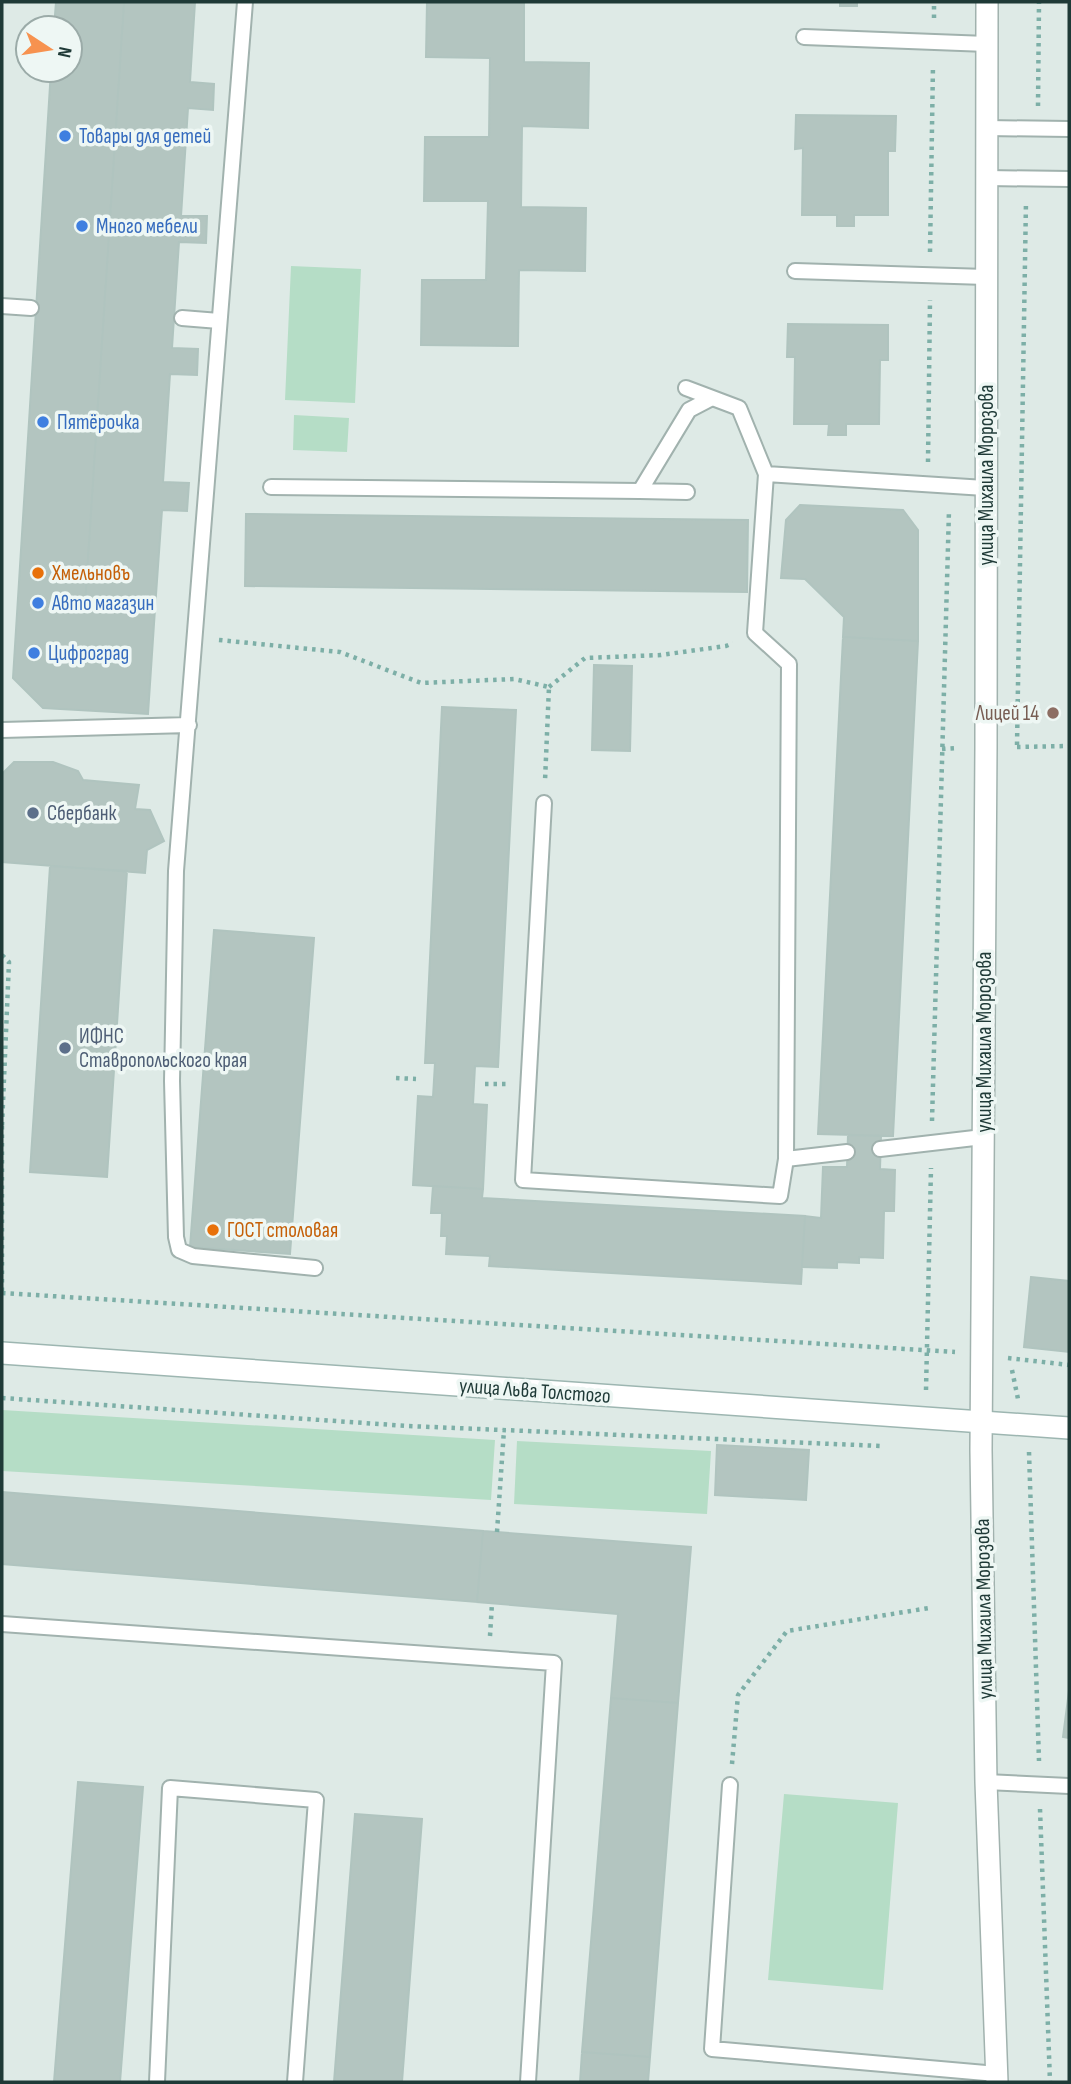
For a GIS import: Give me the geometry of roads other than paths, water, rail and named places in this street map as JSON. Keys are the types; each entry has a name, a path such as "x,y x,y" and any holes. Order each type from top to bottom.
{"street":[{"name":"улица Михаила Морозова","path":"987,2 981,1423 986,1782 997,2078"},
{"name":"улица Льва Толстого","path":"2,1353 1069,1428"}],"lane":[{"path":"245,2 176,871 172,1081 176,1237 179,1250 193,1256 315,1268"},
{"path":"804,37 987,44"},
{"path":"987,128 1069,129"},
{"path":"987,178 1069,179"},
{"path":"795,271 986,277"},
{"path":"2,306 31,308"},
{"path":"182,318 219,321"},
{"path":"544,803 523,1180 780,1196 786,1159 789,664 755,633 766,474 739,408 686,388"},
{"path":"640,491 689,410 712,398"},
{"path":"766,474 985,488"},
{"path":"271,487 687,492"},
{"path":"2,730 189,725"},
{"path":"880,1149 983,1137"},
{"path":"786,1159 847,1152"},
{"path":"2,1624 554,1663 528,2082"},
{"path":"986,1782 1069,1786"},
{"path":"730,1785 712,2049 997,2078"},
{"path":"157,2082 170,1788 316,1800 295,2082"}],"place":[{"name":"Товары для детей","path":"65,136"},
{"name":"Много мебели","path":"82,226"},
{"name":"Пятёрочка","path":"43,422"},
{"name":"Хмельновъ","path":"38,573"},
{"name":"Авто магазин","path":"38,603"},
{"name":"Цифроград","path":"34,653"},
{"name":"Лицей 14","path":"1053,713"},
{"name":"Сбербанк","path":"33,813"},
{"name":"ИФНС Ставропольского края","path":"65,1048"},
{"name":"ГОСТ столовая","path":"213,1230"}]}
